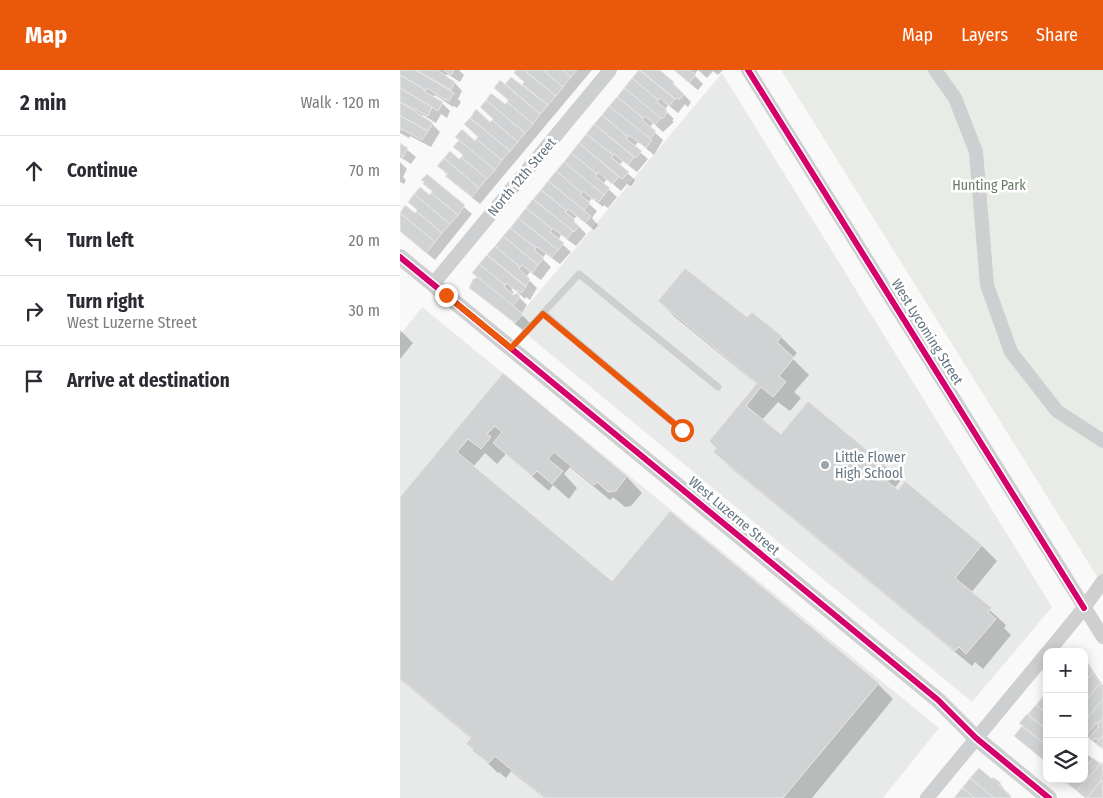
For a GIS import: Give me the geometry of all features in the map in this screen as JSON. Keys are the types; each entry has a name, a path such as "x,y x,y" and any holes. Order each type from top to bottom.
{"street":[{"name":"North 12th Street","path":"433,284 610,70"},
{"name":"West Lycoming Street","path":"748,70 1103,637"},
{"path":"935,70 955,98 976,152 987,285 1011,352 1057,411 1103,441"},
{"name":"West Luzerne Street","path":"400,257 938,700 976,738 1049,798"},
{"path":"1050,648 1084,608 1103,581"},
{"path":"927,798 1043,657"}],"lane":[{"path":"511,348 579,274 718,387"},
{"path":"543,314 682,430"}],"shaded area":[{"name":"Little Flower High School","path":"722,73 1052,607 972,702 513,323"},
{"path":"422,307 939,728 883,798 400,798 400,335"}],"green space":[{"name":"Hunting Park","path":"781,70 1103,70 1103,586"}],"building":[{"path":"400,70 416,70 454,93 449,101 445,100 427,88 426,90 400,75"},
{"path":"416,70 437,70 455,82 451,90"},
{"path":"444,70 454,70 451,75"},
{"path":"516,70 524,70 556,96 548,105 522,84 524,82 514,73"},
{"path":"524,70 543,70 563,87 556,96"},
{"path":"543,70 563,70 571,77 563,87"},
{"path":"563,70 577,70 571,77"},
{"path":"639,70 675,99 669,106 660,98 658,100 632,78"},
{"path":"640,70 660,70 684,94 679,100 675,99"},
{"path":"674,70 690,70 696,75 689,83"},
{"path":"400,75 443,102 438,111 400,88"},
{"path":"511,77 548,105 540,114 505,84"},
{"path":"632,78 667,110 662,119 624,88"},
{"path":"500,80 540,114 533,124 494,88"},
{"path":"400,88 432,107 428,116 400,102"},
{"path":"624,88 661,118 655,125 617,97"},
{"path":"491,93 505,104 507,102 533,124 525,133 486,100"},
{"path":"617,97 656,131 650,139 609,106"},
{"path":"486,100 525,133 518,142 480,107"},
{"path":"400,102 433,123 428,131 400,116"},
{"path":"609,106 652,140 646,148 629,135 628,137 602,115"},
{"path":"476,109 490,122 492,120 518,142 510,151 470,118"},
{"path":"602,115 628,137 626,139 642,151 636,158 594,124"},
{"path":"400,116 428,131 422,140 402,129 400,130"},
{"path":"470,118 510,151 502,160 476,139 478,137 464,124"},
{"path":"594,124 634,157 628,165 586,134"},
{"path":"462,129 475,141 476,139 502,160 495,170 455,137"},
{"path":"586,134 613,155 611,157 629,172 622,179 579,143"},
{"path":"459,140 495,170 487,179 461,157 463,155 453,147"},
{"path":"400,143 408,148 403,157 400,155"},
{"path":"579,143 619,177 612,184 571,153"},
{"path":"450,151 459,159 461,157 487,179 479,188 444,158"},
{"path":"571,153 597,174 595,176 610,188 604,195 564,162"},
{"path":"444,158 479,188 472,197 445,176 448,174 437,166"},
{"path":"564,162 604,195 599,202 596,198 594,200 583,191 582,193 556,171"},
{"path":"556,171 582,193 580,195 590,203 584,210 548,181"},
{"path":"427,174 465,205 458,215 423,184 424,182 421,180"},
{"path":"548,181 591,216 585,223 541,190"},
{"path":"420,187 430,195 431,193 458,215 450,224 414,194"},
{"path":"541,190 575,220 574,222 579,226 574,232 533,199"},
{"path":"414,194 450,224 442,233 408,202"},
{"path":"533,199 573,231 567,239 526,208"},
{"path":"405,205 415,213 416,211 442,233 435,242 400,213"},
{"path":"526,208 552,229 550,232 564,243 558,250 518,218"},
{"path":"400,213 435,242 426,253 400,231"},
{"path":"518,218 558,250 552,257 536,248 510,228"},
{"path":"510,228 536,248 534,250 544,258 538,265 503,236"},
{"path":"503,236 538,265 532,273 522,265 520,267 495,246"},
{"path":"495,246 520,267 519,269 530,279 526,286 487,255"},
{"path":"487,255 526,287 521,293 518,290 517,292 507,283 505,285 479,264"},
{"path":"479,264 505,285 504,287 513,295 517,293 520,296 513,306 472,273"},
{"name":"Little Flower High School","path":"685,268 747,317 752,312 782,336 777,342 794,358 779,376 786,382 773,397 761,387 746,406 781,434 808,401 885,465 878,474 898,490 905,481 982,545 955,578 992,608 988,612 996,619 966,654 959,647 955,651 713,452 716,448 709,441 757,383 658,301"},
{"path":"478,277 523,314 515,323 469,288 473,279"},
{"path":"503,373 627,476 616,491 608,492 597,482 594,485 554,452 548,459 563,471 552,484 537,471 532,476 493,443 502,432 495,426 487,434 491,437 481,449 468,439 457,452 612,581 670,511 879,683 783,798 545,798 495,756 489,763 472,751 473,749 466,744 471,737 400,678 400,497"},
{"path":"1088,665 1093,673 1088,678"},
{"path":"1093,673 1100,684 1088,698 1088,693 1088,678"},
{"path":"1100,684 1103,689 1103,699 1089,717 1088,716 1088,698"},
{"path":"1043,696 1043,711 1036,705"},
{"path":"1103,699 1103,718 1099,723 1097,722 1088,733 1088,717"},
{"path":"1036,705 1043,711 1043,727 1028,714"},
{"path":"1027,714 1043,727 1043,743 1019,723"},
{"path":"1103,718 1103,736 1099,741 1095,738 1092,741 1089,738"},
{"path":"1022,726 1043,743 1043,760 1014,736"},
{"path":"1103,736 1103,749 1096,744"},
{"path":"1093,758 1100,763 1088,778 1088,764"},
{"path":"1102,762 1102,780 1085,798 1077,791 1084,783 1088,783 1088,778"},
{"path":"979,768 992,779 993,777 1001,783 999,785 1011,796 1009,798 994,798 970,778"},
{"path":"970,778 994,798 975,798 962,788"},
{"path":"1102,780 1103,798 1087,798"},
{"path":"1069,783 1084,783 1077,791"},
{"path":"962,788 975,798 954,798"}],"cycle path":[{"path":"748,70 1084,608"},
{"path":"400,257 938,700 976,738 1049,798"}],"place":[{"name":"Little Flower High School","path":"825,465"}],"route":[{"path":"446,295 511,348 543,314 682,430"}]}
